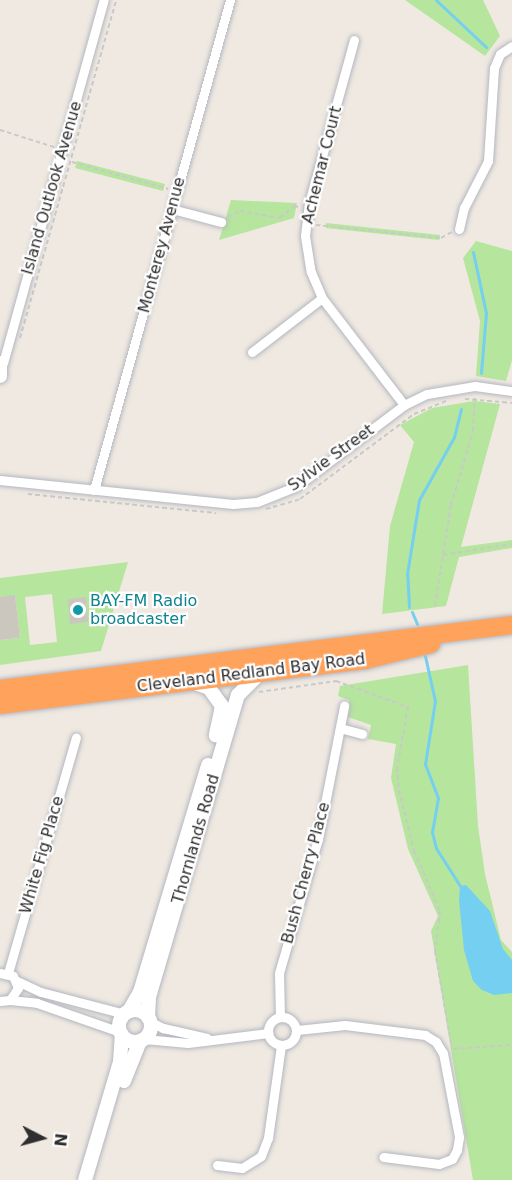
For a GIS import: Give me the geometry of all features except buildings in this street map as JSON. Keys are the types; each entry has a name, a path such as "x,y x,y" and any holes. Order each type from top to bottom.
{"highway":[{"name":"Cleveland Redland Bay Road","path":"0,689 506,626"},
{"name":"Cleveland Redland Bay Road","path":"0,705 188,680 365,660 506,626"},
{"path":"280,654 318,654 360,648 365,651 365,660"}],"street":[{"name":"Island Outlook Avenue","path":"1,367 104,0"},
{"name":"Monterey Avenue","path":"94,490 230,0"},
{"name":"Achemar Court","path":"354,40 306,214 307,254 322,298 404,405"},
{"path":"459,229 464,208 488,161 494,68 500,54 512,46"},
{"path":"172,208 221,222"},
{"path":"252,352 322,298"},
{"name":"Sylvie Street","path":"0,480 233,504 267,500 297,486 404,405 428,394 475,386 512,391"},
{"name":"Thornlands Road","path":"95,1180 130,1062 150,1028 149,997 238,695 249,679 263,671"},
{"name":"Thornlands Road","path":"85,1180 120,1062 121,1034 127,1013 140,992 222,718 222,706 217,696 188,680"},
{"name":"Bush Cherry Place","path":"280,1017 279,973 318,839 344,706"},
{"path":"340,728 362,734"},
{"name":"White Fig Place","path":"4,973 76,738"},
{"path":"4,973 17,981 52,995 127,1013 143,1012 163,1028 215,1039"},
{"path":"5,1000 16,995 17,981"},
{"path":"5,1000 36,1003 121,1034 134,1042 142,1040 188,1043 268,1033"},
{"path":"281,1046 272,1041 268,1033 270,1024 280,1017 289,1018 297,1030"},
{"path":"297,1030 345,1025 425,1035 447,1051 459,1137 457,1150 452,1159 439,1164 383,1157"},
{"path":"281,1046 294,1039 297,1030"},
{"path":"217,1165 242,1168 261,1156 268,1138 281,1046"}],"path":[{"path":"11,335 21,339 116,0"},
{"path":"0,130 51,144 71,162 176,192"},
{"path":"221,222 240,211 280,218 294,206 302,207 313,225 441,238 459,229"},
{"path":"435,606 451,505 472,430 475,386"},
{"path":"264,510 300,499 414,414 453,399 512,403"},
{"path":"26,494 182,512 223,513"},
{"path":"443,555 512,544"},
{"path":"238,695 336,681 402,702 408,707 397,768 399,790 414,851 440,911 435,951 447,1051 512,1045"}],"green space":[{"path":"405,0 483,0 500,36 485,56"},
{"path":"77,161 165,184 163,191 75,168"},
{"path":"231,200 297,203 294,218 219,240"},
{"path":"326,223 440,235 439,240 326,228"},
{"path":"476,241 512,251 512,360 506,381 476,376 480,321 463,258"},
{"path":"474,401 500,404 461,547 512,540 512,548 459,557 446,606 382,614 390,526 414,442 400,425 432,408"},
{"path":"128,562 101,651 0,665 0,640 20,638 15,596 0,597 0,578","holes":["52,594 57,642 30,645 25,597"]},
{"path":"468,665 478,826 485,874 501,940 512,952 512,1180 473,1180 431,931 438,916 408,849 391,778 396,744 368,739 371,725 348,717 349,700 338,696 340,686"}],"water":[{"path":"466,885 490,911 503,949 512,960 512,993 494,995 482,990 473,981 464,950 459,900 460,886"}],"waterway":[{"path":"436,0 486,47"},
{"path":"473,252 486,313 481,373"},
{"path":"409,607 407,574 419,500 454,437 461,409"},
{"path":"412,612 417,624"},
{"path":"425,656 435,701 425,764 438,798 432,832 436,848 460,886"}],"place":[{"name":"BAY-FM Radio broadcaster","path":"78,610"}]}
